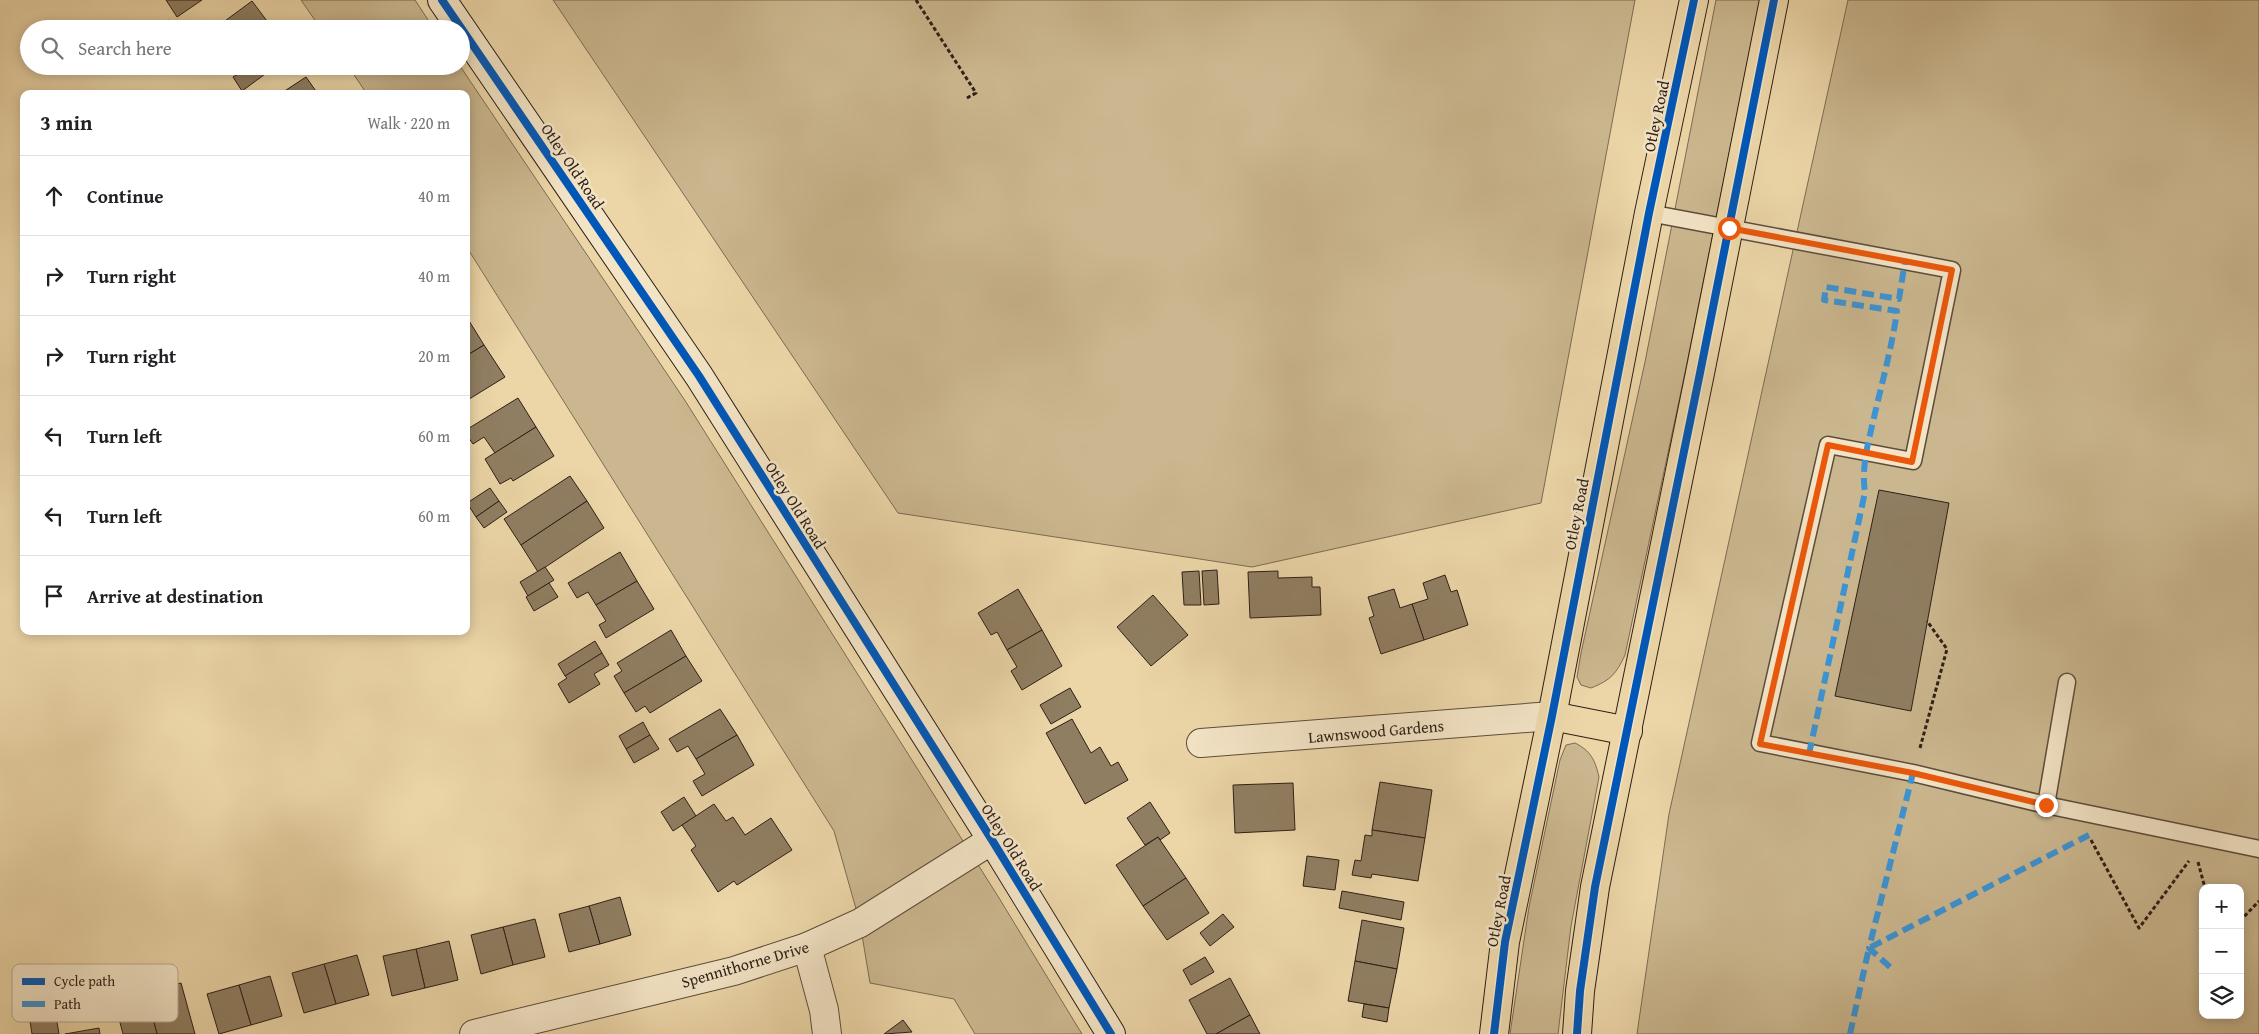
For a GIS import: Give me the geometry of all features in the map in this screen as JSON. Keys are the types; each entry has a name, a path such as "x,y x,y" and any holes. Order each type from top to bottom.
{"highway":[{"name":"Otley Road","path":"1494,1034 1505,942 1552,716 1649,213 1694,0"},
{"path":"1577,1034 1580,991 1596,887 1774,0"},
{"path":"1552,716 1628,731"}],"street":[{"name":"Otley Old Road","path":"442,0 456,20"},
{"name":"Otley Old Road","path":"470,41 699,376 992,840 1111,1034"},
{"name":"Lawnswood Gardens","path":"1201,743 1552,716"},
{"name":"Spennithorne Drive","path":"474,1034 734,971 807,947 860,923 992,840"},
{"path":"807,947 824,1010 827,1034"}],"lane":[{"path":"1649,213 1952,270 1912,462 1828,445 1760,744 1913,773 2046,805 2094,813 2259,849"},
{"path":"2046,805 2067,682"}],"path":[{"path":"916,0 976,93 965,99"},
{"path":"1913,773 1947,649 1927,621"},
{"path":"2094,813 2088,835 2139,928 2195,853 2204,884"},
{"path":"2244,917 2259,901"}],"shaded area":[{"path":"301,0 415,0 428,20 315,20"},
{"path":"553,0 1635,0 1541,503 1252,567 898,513"},
{"path":"1716,0 1760,0 1686,368 1625,655 1612,676 1591,688 1581,685 1577,677 1581,653 1645,362"},
{"path":"1848,0 2259,0 2259,1034 1637,1034 1669,814"},
{"path":"354,75 466,75 684,399 999,898 1082,1034 975,1034 954,999 870,983 860,923 834,831 470,252 470,90 364,90"},
{"path":"1575,743 1585,749 1592,757 1599,777 1571,926 1558,1034 1510,1034 1529,907 1560,760 1566,745"}],"building":[{"path":"166,0 202,0 177,17"},
{"path":"252,1 266,20 226,20"},
{"path":"236,75 264,75 243,90 241,90 233,77"},
{"path":"306,77 315,90 286,90"},
{"path":"470,322 484,345 470,354"},
{"path":"484,345 505,377 470,399 470,354"},
{"path":"518,398 536,427 495,453 484,437 473,444 470,440 470,428"},
{"path":"536,427 554,456 513,481 511,478 500,484 485,459"},
{"path":"570,476 587,501 521,545 504,519"},
{"path":"490,488 499,501 476,517 470,508 470,501"},
{"path":"1879,490 1949,503 1911,711 1835,696"},
{"path":"499,501 507,512 484,528 476,517"},
{"path":"587,501 604,528 538,572 521,545"},
{"path":"620,552 637,581 596,605 588,592 577,598 568,583"},
{"path":"545,567 554,580 528,596 520,582"},
{"path":"1217,570 1219,604 1204,605 1202,571"},
{"path":"1199,571 1201,605 1184,605 1182,572"},
{"path":"1278,571 1278,578 1312,577 1312,587 1320,587 1321,615 1250,618 1248,572"},
{"path":"1445,575 1451,592 1457,590 1468,625 1424,640 1412,604 1428,599 1423,583"},
{"path":"637,581 654,609 606,638 599,625 606,621 596,605"},
{"path":"549,583 558,597 534,611 526,597"},
{"path":"1018,589 1042,630 1007,650 997,632 991,635 978,613"},
{"path":"1394,589 1400,608 1412,604 1424,640 1381,654 1369,618 1374,616 1368,597"},
{"path":"1153,595 1188,635 1151,666 1117,627"},
{"path":"671,630 686,656 624,693 614,676 622,671 617,663"},
{"path":"1042,630 1062,666 1022,690 1011,671 1017,667 1007,650"},
{"path":"595,641 602,653 565,676 558,664"},
{"path":"602,653 609,665 594,674 600,684 569,703 558,684 567,678 565,676"},
{"path":"686,656 702,681 650,713 645,706 636,712 624,693"},
{"path":"1070,688 1081,707 1051,724 1040,705"},
{"path":"720,709 737,735 696,759 688,746 677,752 669,739"},
{"path":"1072,719 1091,753 1100,747 1111,766 1118,762 1128,780 1085,804 1046,733"},
{"path":"643,722 650,735 626,749 619,736"},
{"path":"650,735 659,749 634,763 626,749"},
{"path":"737,735 754,765 702,796 693,781 705,774 696,759"},
{"path":"1380,782 1432,790 1425,838 1372,830"},
{"path":"1293,783 1295,830 1235,833 1233,785"},
{"path":"684,797 696,816 673,831 661,812"},
{"path":"1150,802 1170,833 1160,840 1158,837 1145,845 1127,818"},
{"path":"714,804 726,821 733,817 745,835 771,818 792,850 737,885 734,881 718,892 691,850 696,846 682,825"},
{"path":"1372,830 1425,838 1418,881 1372,874 1371,878 1352,875 1355,860 1361,861 1365,835 1372,836"},
{"path":"1158,837 1186,878 1143,906 1116,865"},
{"path":"1307,856 1339,860 1335,890 1303,886"},
{"path":"1186,878 1209,913 1167,940 1143,906"},
{"path":"1342,891 1404,902 1401,920 1339,908"},
{"path":"620,897 631,935 600,944 589,906"},
{"path":"589,906 600,944 569,952 559,914"},
{"path":"1223,914 1234,927 1210,946 1200,933"},
{"path":"535,919 545,957 513,965 503,927"},
{"path":"1362,920 1404,928 1397,969 1355,961"},
{"path":"503,927 513,965 481,974 471,935"},
{"path":"449,941 458,980 425,988 416,949"},
{"path":"416,949 425,988 392,996 383,956"},
{"path":"357,955 369,995 336,1004 324,964"},
{"path":"1205,957 1214,972 1191,985 1183,970"},
{"path":"1355,961 1397,969 1389,1008 1348,1001"},
{"path":"324,964 336,1004 304,1013 292,973"},
{"path":"270,976 282,1016 251,1025 239,985"},
{"path":"1230,978 1250,1015 1216,1034 1207,1034 1189,1000"},
{"path":"181,983 195,1034 157,1034 154,1022 178,1022 178,984"},
{"path":"239,985 251,1025 219,1034 207,994"},
{"path":"1364,1004 1389,1008 1387,1022 1362,1017"},
{"path":"1250,1015 1260,1034 1216,1034"},
{"path":"903,1020 912,1032 884,1034"},
{"path":"30,1022 57,1022 59,1034 32,1034"},
{"path":"120,1022 154,1022 157,1034 123,1034"},
{"path":"99,1028 100,1034 65,1034"}],"marked path":[{"path":"1809,754 1865,492 1866,452 1890,350 1897,311 1824,300 1826,287 1899,299 1905,261"},
{"path":"1890,967 1869,948 1913,773"},
{"path":"1850,1034 1869,948 2089,835"}],"cycle path":[{"path":"442,0 456,20"},
{"path":"1494,1034 1505,942 1552,716 1649,213 1694,0"},
{"path":"1577,1034 1580,991 1595,887 1774,0"},
{"path":"470,41 699,376 992,840 1111,1034"}],"route":[{"path":"1729,228 1952,270 1912,462 1828,445 1760,744 1913,773 2046,805"}]}
